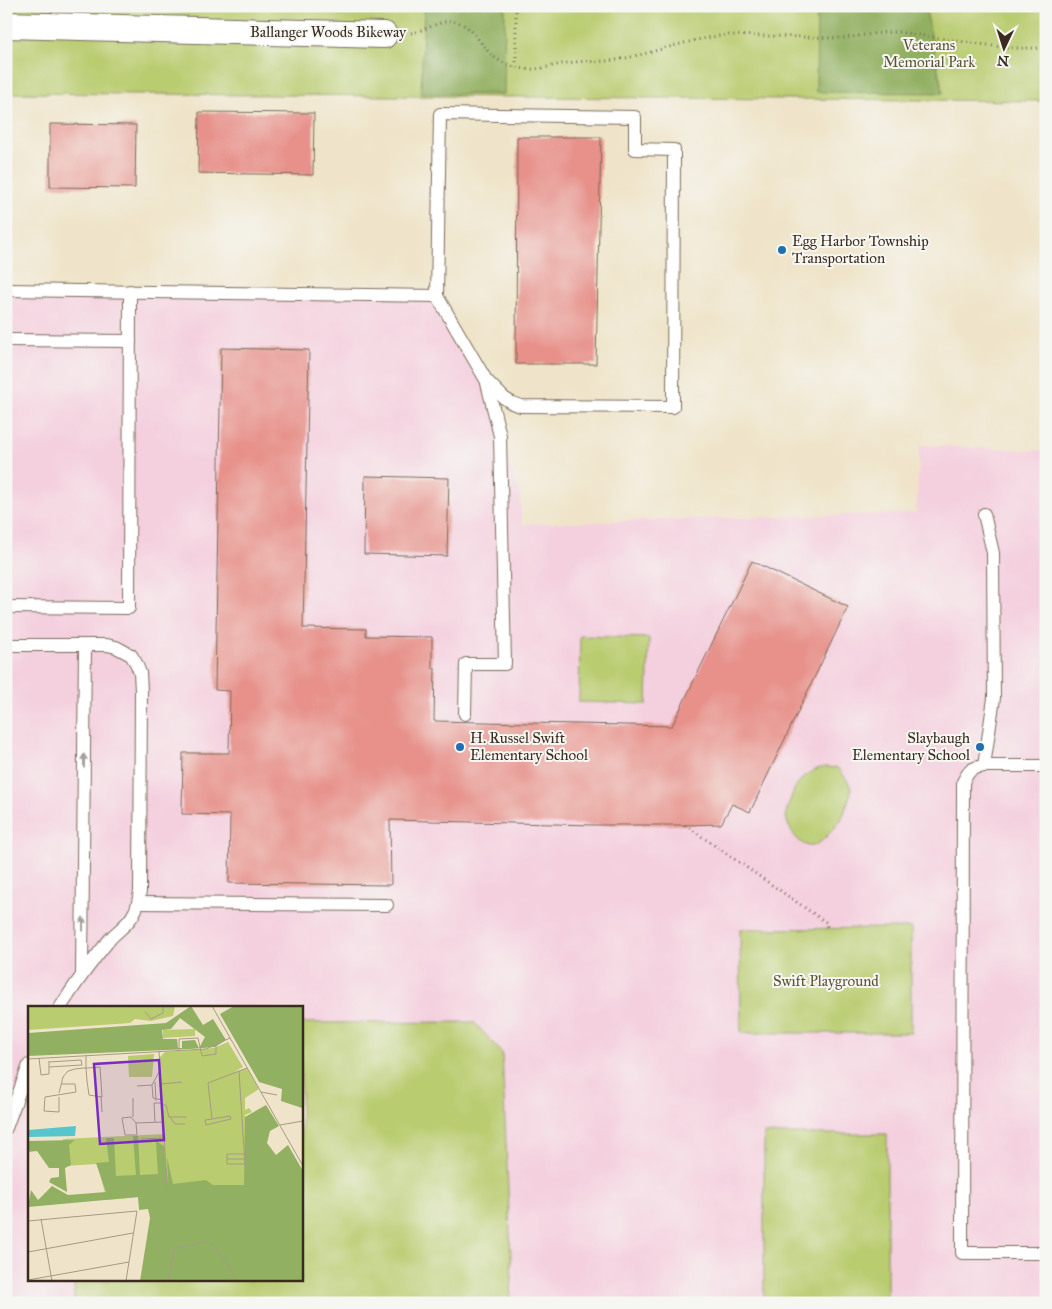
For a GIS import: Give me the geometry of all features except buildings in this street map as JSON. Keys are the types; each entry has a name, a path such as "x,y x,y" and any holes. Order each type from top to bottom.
{"street":[{"name":"Ballanger Woods Bikeway","path":"6,25 384,35"}],"lane":[{"path":"440,114 635,117 635,149 674,150 673,407 521,406 512,403 504,398 486,380 437,296 440,114"},
{"path":"6,290 437,296"},
{"path":"6,608 129,608 130,291"},
{"path":"6,340 130,341"},
{"path":"465,714 466,664 504,664 500,436 486,380"},
{"path":"984,514 993,553 994,698 984,766"},
{"path":"6,645 107,645 124,650 132,655 140,673 140,891 138,903 130,920 112,936 82,973 61,1006"},
{"path":"82,973 85,645"},
{"path":"1046,766 984,766 974,768 968,772 963,782 962,1253 1046,1253"},
{"path":"138,903 387,905"},
{"path":"6,1128 28,1068"}],"path":[{"path":"516,6 516,67"},
{"name":"Ballanger Woods Bikeway","path":"384,35 418,32 442,23 457,22 472,32 494,57 507,65 532,69 583,61 621,59 690,42 729,35 842,38 880,32 898,32 1007,48 1046,48"},
{"path":"685,825 827,923 827,929"}],"shaded area":[{"name":"H. Russel Swift Elementary School","path":"6,290 437,296 486,380 500,436 520,494 522,524 916,513 920,445 1046,451 1046,1303 6,1303"}],"green space":[{"name":"Veterans Memorial Park","path":"6,6 1046,6 1046,101 6,93"},
{"path":"424,6 505,6 504,94 421,94"},
{"path":"817,6 925,6 943,93 816,92"},
{"path":"580,636 649,638 647,704 579,702"},
{"path":"825,767 838,768 848,782 851,793 839,823 816,845 808,846 803,844 794,835 786,819 786,812 794,790 801,780 814,770"},
{"name":"Swift Playground","path":"911,928 911,1033 741,1033 740,929"},
{"path":"474,1022 502,1053 512,1279 510,1303 74,1303 74,1282 302,1282 302,1023"},
{"path":"764,1134 887,1134 887,1303 764,1303"}],"place":[{"name":"Egg Harbor Township Transportation","path":"782,250"},
{"name":"H. Russel Swift Elementary School","path":"460,747"},
{"name":"Slaybaugh Elementary School","path":"980,747"}]}
